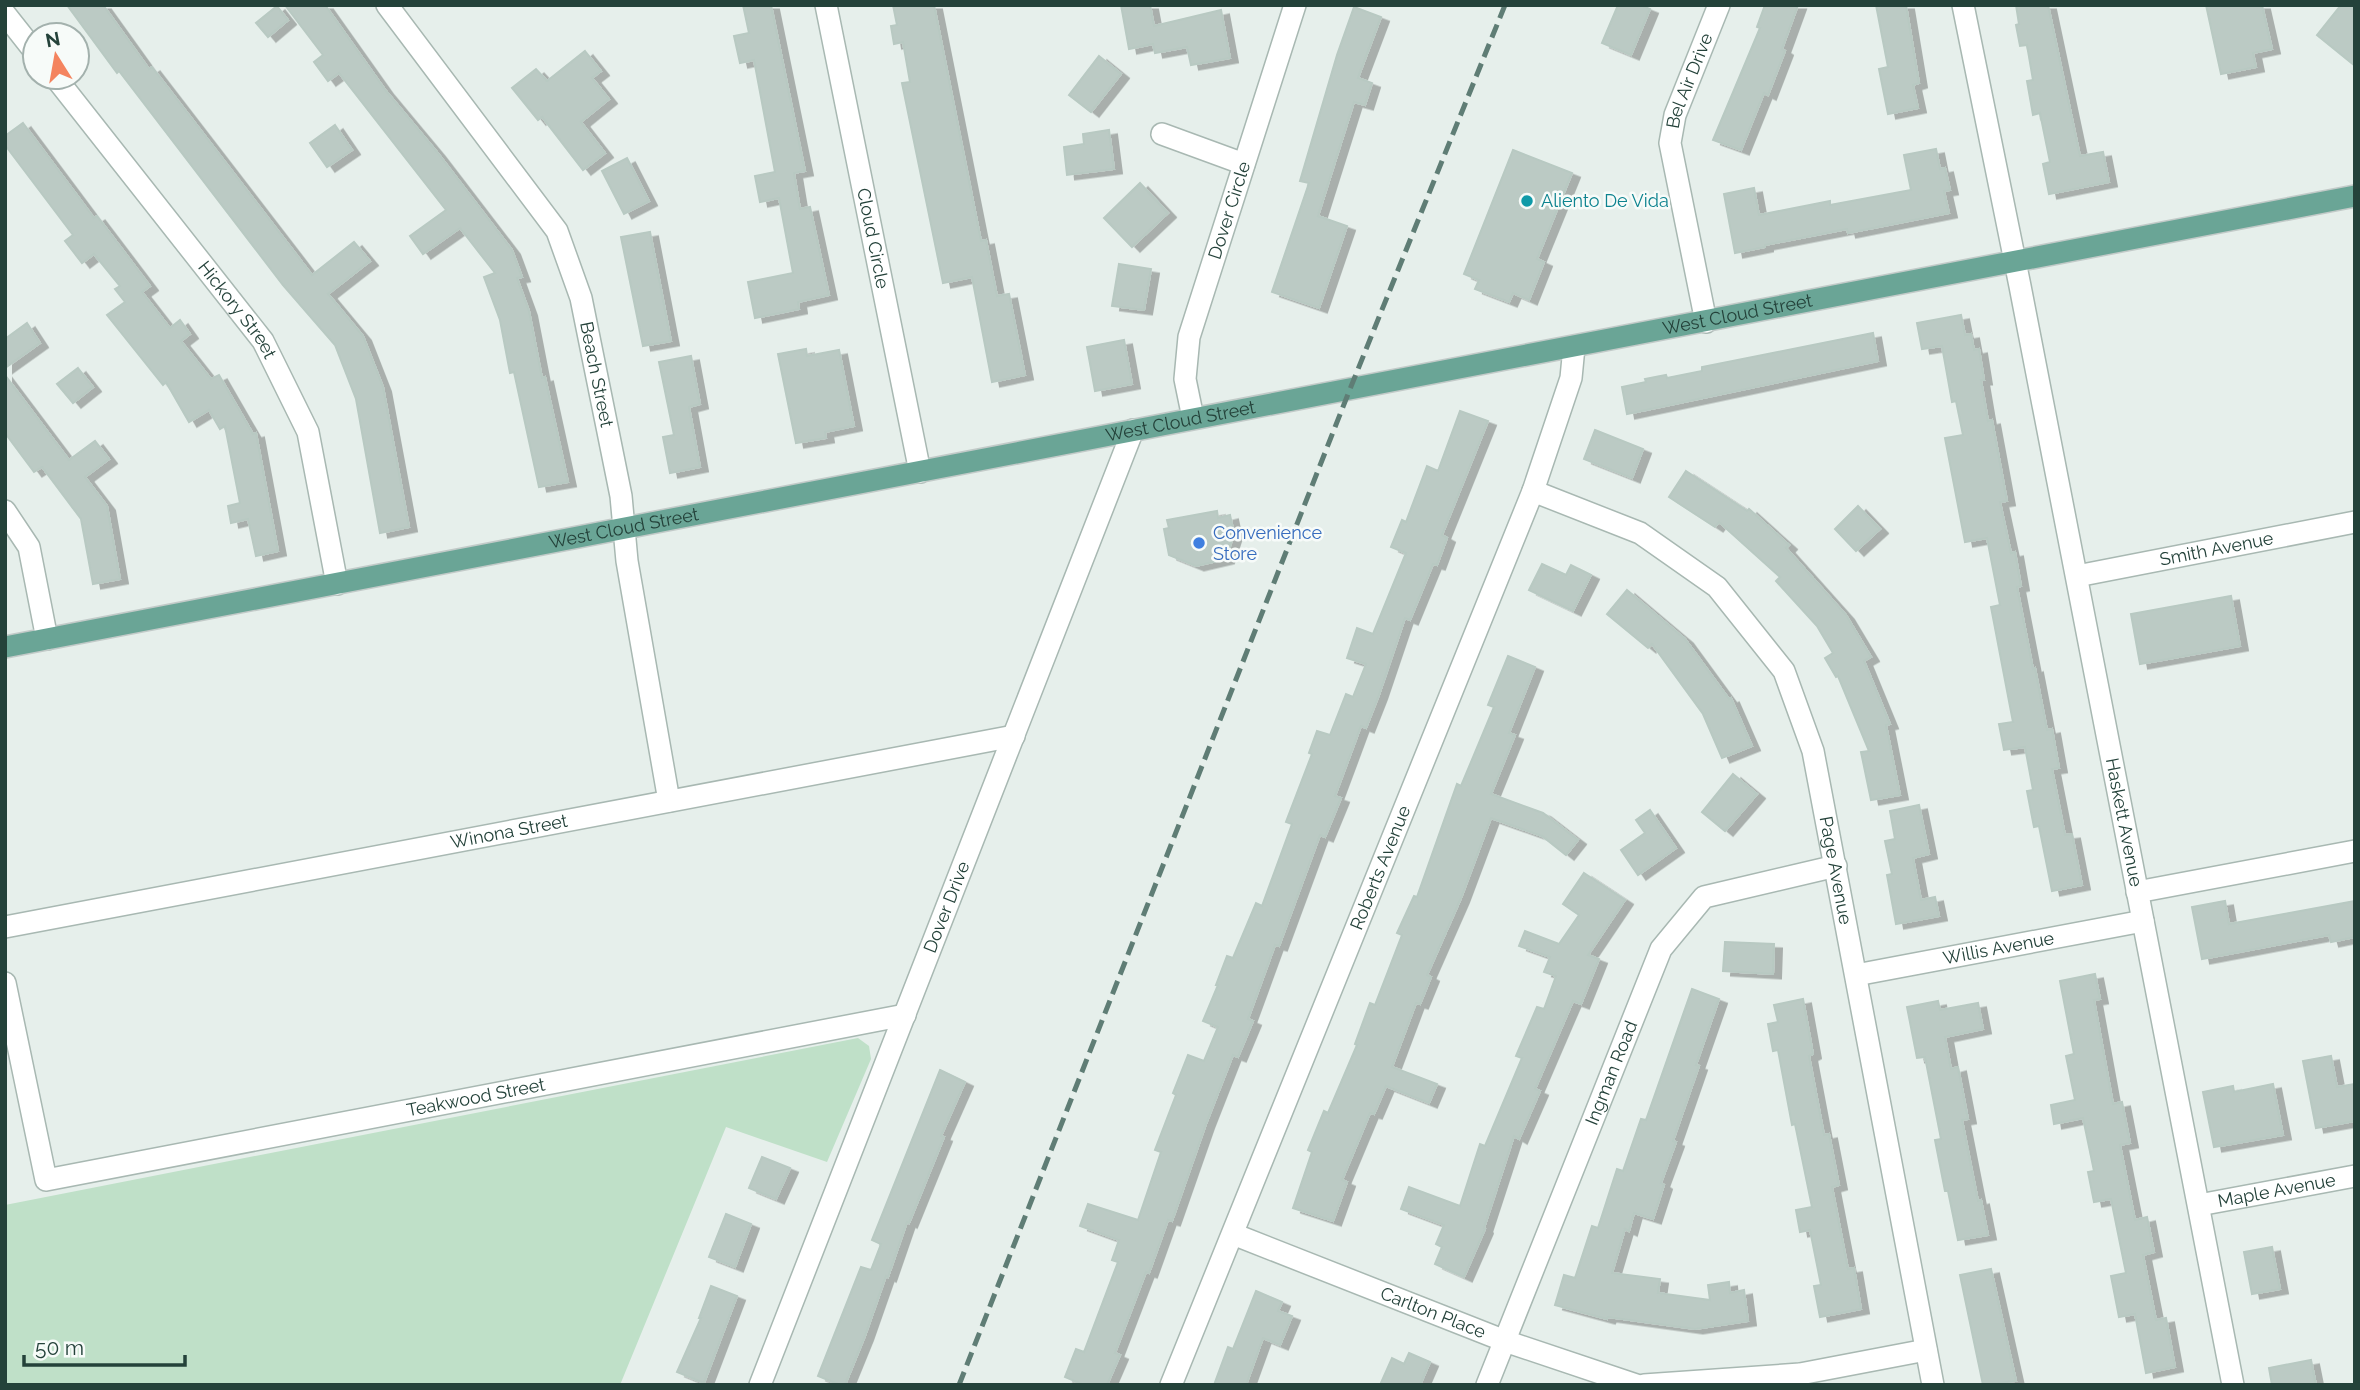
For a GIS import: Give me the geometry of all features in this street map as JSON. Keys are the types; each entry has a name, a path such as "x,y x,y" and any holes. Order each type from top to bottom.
{"main road":[{"name":"West Cloud Street","path":"5,647 2355,196"}],"street":[{"name":"Beach Street","path":"387,5 557,231 581,298 621,496 627,561 669,801"},
{"name":"Cloud Circle","path":"826,5 920,472"},
{"name":"Dover Circle","path":"1193,418 1185,379 1189,337 1295,5"},
{"name":"Bel Air Drive","path":"1706,322 1670,143 1675,115 1719,5"},
{"path":"1963,5 2015,261"},
{"path":"5,14 21,34"},
{"name":"Hickory Street","path":"66,91 263,341 308,432 337,583"},
{"path":"1162,134 1244,164"},
{"name":"Haskett Avenue","path":"2015,261 2233,1385"},
{"name":"Roberts Avenue","path":"1171,1385 1533,491 1571,378 1574,347"},
{"name":"Dover Drive","path":"760,1385 1133,430"},
{"name":"Page Avenue","path":"1533,491 1640,533 1717,587 1784,671 1813,751 1933,1385"},
{"path":"5,511 29,547 47,639"},
{"name":"Smith Avenue","path":"2077,576 2355,522"},
{"name":"Winona Street","path":"5,927 1014,736"},
{"path":"2137,892 2355,851"},
{"name":"Ingman Road","path":"1487,1385 1661,949 1704,897 1836,866"},
{"name":"Willis Avenue","path":"1856,975 2143,921"},
{"name":"Teakwood Street","path":"5,983 46,1180 905,1015"},
{"name":"Maple Avenue","path":"2199,1205 2355,1176"},
{"name":"Carlton Place","path":"1233,1234 1505,1341 1636,1385"},
{"path":"1644,1385 1800,1374 1926,1350"}],"green space":[{"path":"858,1038 869,1046 871,1059 827,1162 726,1127 620,1385 5,1385 5,1205"}],"building":[{"path":"67,5 103,5 149,69 152,67 312,275 354,242 370,261 328,294 363,336 383,387 409,527 380,533 356,399 335,345 283,285 119,71 117,73 91,38 91,21 79,21"},
{"path":"285,5 325,5 386,91 512,250 522,277 517,278 529,311 542,378 545,377 568,482 539,487 514,372 510,373 500,320 484,277 495,273 460,228 423,254 410,236 446,210 339,73 328,81 314,62 323,55"},
{"path":"743,5 771,5 805,171 794,173 800,209 810,207 829,295 798,302 799,309 755,318 748,282 793,273 779,198 760,202 755,176 775,172 754,60 740,63 734,36 749,33"},
{"path":"893,5 934,5 981,241 986,240 997,296 1009,294 1025,375 992,382 972,277 943,283 902,83 910,82 903,42 894,44 891,26 897,25"},
{"path":"1121,5 1150,5 1154,26 1221,10 1230,58 1191,65 1187,47 1155,53 1153,44 1129,49"},
{"path":"1618,5 1640,5 1650,9 1631,55 1602,43"},
{"path":"1765,5 1798,5 1782,49 1785,51 1768,95 1764,93 1741,150 1713,140 1760,28 1757,27"},
{"path":"1876,5 1906,5 1919,83 1913,85 1918,108 1888,114 1879,69 1888,67"},
{"path":"2016,5 2048,5 2080,156 2103,152 2109,182 2049,194 2043,164 2050,162 2040,113 2033,115 2027,81 2033,80 2027,45 2020,46"},
{"path":"2206,5 2262,5 2272,49 2253,53 2256,67 2221,74"},
{"path":"2341,5 2355,5 2355,66 2317,35"},
{"path":"277,6 288,20 268,37 256,23"},
{"path":"1354,7 1381,17 1358,78 1372,83 1365,105 1354,102 1318,216 1347,226 1319,308 1272,292 1309,183 1300,181"},
{"path":"585,51 601,71 592,78 609,99 581,122 605,153 583,170 542,117 538,120 512,88 536,69 547,81"},
{"path":"1099,56 1121,74 1091,112 1069,95"},
{"path":"23,123 94,218 97,216 150,286 142,292 170,328 180,320 190,334 181,341 211,379 219,375 253,434 256,433 278,551 256,556 248,519 231,523 228,506 240,503 225,426 220,429 209,410 189,422 166,382 163,385 107,315 125,302 115,289 120,286 94,254 82,263 65,241 73,235 5,145 5,136"},
{"path":"335,125 352,150 327,167 310,143"},
{"path":"1109,130 1114,169 1067,175 1064,147 1084,144 1083,134"},
{"path":"1936,149 1940,169 1945,168 1950,190 1944,191 1949,213 1848,233 1847,229 1735,253 1724,194 1754,188 1759,215 1830,201 1830,205 1911,190 1904,155"},
{"name":"Aliento De Vida","path":"1513,150 1572,173 1537,259 1544,262 1529,300 1513,293 1509,302 1475,289 1479,280 1464,274"},
{"path":"627,158 649,201 624,214 602,171"},
{"path":"1140,183 1168,213 1132,247 1104,218"},
{"path":"650,232 671,341 643,346 621,237"},
{"path":"1119,264 1151,269 1144,310 1112,306"},
{"path":"1961,315 1965,335 1971,334 1974,350 1979,349 1988,421 1992,420 2007,501 2000,502 2011,553 2015,552 2021,586 2017,587 2033,669 2035,668 2047,730 2052,729 2059,768 2052,769 2065,835 2072,834 2082,885 2052,891 2039,826 2034,827 2027,791 2033,790 2025,747 2004,750 1999,724 2013,722 1991,607 2000,605 1987,538 1965,542 1945,438 1963,435 1956,401 1952,402 1942,346 1922,349 1917,323"},
{"path":"27,323 40,343 5,368 5,339"},
{"path":"1873,333 1878,361 1627,414 1622,387 1646,382 1645,379 1702,371 1702,367"},
{"path":"1124,340 1132,384 1095,391 1087,347"},
{"path":"806,349 807,356 839,350 854,426 825,432 826,438 796,443 778,354"},
{"path":"691,356 700,404 689,407 700,467 670,473 663,437 674,435 659,362"},
{"path":"78,368 93,387 73,403 57,384"},
{"path":"5,375 69,460 95,441 109,459 85,477 107,506 120,579 93,584 81,519 42,467 34,472 5,433"},
{"path":"1460,411 1488,421 1442,535 1447,538 1437,565 1433,564 1410,620 1405,618 1366,728 1361,726 1335,796 1341,798 1325,837 1320,835 1279,946 1275,945 1248,1019 1253,1021 1238,1057 1233,1055 1172,1221 1168,1220 1149,1273 1146,1272 1115,1353 1120,1355 1107,1385 1084,1385 1065,1377 1076,1349 1084,1352 1118,1262 1112,1260 1119,1240 1080,1226 1088,1204 1138,1220 1161,1152 1155,1150 1176,1095 1173,1093 1188,1055 1204,1061 1218,1027 1203,1021 1227,956 1233,958 1256,903 1262,906 1292,824 1286,822 1312,754 1309,753 1317,731 1330,735 1346,694 1353,697 1366,664 1347,658 1357,628 1373,634 1406,553 1391,547 1402,520 1406,522 1427,466 1438,471"},
{"path":"1595,430 1643,449 1632,478 1584,459"},
{"path":"1686,471 1747,511 1749,509 1789,545 1786,548 1846,615 1871,657 1864,661 1890,724 1886,725 1900,795 1871,800 1861,752 1869,751 1838,676 1836,677 1825,658 1833,653 1817,626 1776,581 1780,577 1719,522 1715,527 1669,497"},
{"path":"1858,506 1880,529 1856,551 1835,529"},
{"name":"Convenience Store","path":"1217,511 1218,518 1230,515 1234,534 1226,559 1196,566 1169,555 1164,529 1169,528 1167,520"},
{"path":"1542,564 1566,575 1571,565 1591,575 1573,611 1529,590"},
{"path":"1627,590 1685,639 1729,699 1731,698 1752,746 1722,758 1703,714 1652,644 1648,648 1607,614"},
{"path":"2231,596 2240,646 2140,664 2131,614"},
{"path":"1508,656 1535,667 1509,733 1515,735 1491,794 1543,813 1578,840 1566,855 1542,836 1491,818 1461,898 1427,975 1431,977 1420,1004 1416,1003 1392,1067 1437,1084 1429,1103 1386,1086 1374,1114 1370,1113 1342,1180 1347,1182 1333,1221 1293,1208 1312,1152 1308,1150 1324,1111 1328,1113 1357,1045 1355,1044 1370,1003 1375,1005 1402,935 1397,933 1414,896 1417,897 1457,784 1461,786 1494,707 1488,705"},
{"path":"1733,774 1757,794 1725,831 1702,812"},
{"path":"1919,805 1929,854 1913,858 1921,900 1935,897 1939,916 1896,924 1887,875 1892,874 1885,841 1895,839 1890,811"},
{"path":"1650,810 1676,848 1638,875 1621,850 1645,833 1636,820"},
{"path":"1584,873 1625,900 1588,955 1599,959 1581,1004 1573,1001 1535,1089 1540,1091 1519,1139 1514,1136 1485,1229 1464,1277 1435,1264 1442,1247 1436,1244 1444,1225 1401,1209 1409,1187 1460,1206 1480,1144 1485,1146 1522,1058 1516,1056 1537,1007 1544,1009 1556,976 1544,972 1550,957 1519,946 1525,931 1559,944 1579,915 1563,904"},
{"path":"2225,901 2229,924 2355,901 2355,937 2331,942 2329,935 2202,959 2192,907"},
{"path":"1725,942 1774,944 1773,974 1723,971"},
{"path":"2095,974 2100,999 2094,1000 2113,1104 2122,1102 2130,1143 2120,1145 2135,1220 2147,1217 2154,1252 2143,1255 2156,1320 2166,1318 2175,1367 2146,1373 2135,1314 2119,1317 2111,1276 2126,1273 2111,1199 2094,1202 2088,1172 2094,1171 2083,1118 2054,1124 2051,1105 2075,1100 2066,1056 2074,1054 2060,981"},
{"path":"1692,989 1719,999 1673,1141 1676,1142 1661,1183 1664,1185 1653,1219 1634,1213 1629,1231 1625,1229 1612,1273 1660,1279 1658,1293 1710,1300 1708,1285 1729,1282 1730,1293 1744,1290 1748,1321 1695,1329 1608,1317 1607,1319 1555,1305 1564,1275 1575,1278 1592,1226 1598,1228 1617,1169 1623,1171 1641,1119 1646,1120"},
{"path":"1803,999 1813,1054 1809,1056 1824,1135 1829,1134 1839,1185 1832,1187 1848,1269 1854,1268 1861,1309 1820,1317 1814,1286 1821,1285 1810,1230 1800,1232 1796,1210 1812,1207 1795,1124 1792,1125 1778,1050 1773,1051 1768,1024 1778,1022 1774,1005"},
{"path":"1938,1001 1940,1010 1978,1003 1983,1029 1945,1037 1951,1069 1958,1067 1968,1119 1962,1120 1978,1201 1981,1200 1988,1235 1958,1240 1935,1140 1941,1139 1925,1057 1917,1058 1907,1007"},
{"path":"2331,1056 2337,1087 2355,1084 2355,1121 2316,1128 2303,1061"},
{"path":"940,1070 965,1082 941,1136 944,1137 909,1223 907,1222 845,1385 840,1385 818,1376 861,1267 871,1270 881,1244 872,1240"},
{"path":"2273,1084 2283,1135 2214,1147 2203,1092 2233,1086 2234,1092"},
{"path":"762,1157 790,1168 776,1199 749,1188"},
{"path":"726,1214 751,1224 735,1267 709,1257"},
{"path":"2272,1247 2280,1289 2252,1294 2244,1252"},
{"path":"1991,1269 2016,1381 1983,1385 1960,1275"},
{"path":"711,1286 737,1296 704,1383 677,1372 701,1318"},
{"path":"1256,1291 1282,1302 1278,1311 1292,1316 1280,1345 1263,1338 1246,1385 1214,1385 1228,1347 1233,1349"},
{"path":"1409,1353 1430,1362 1420,1385 1380,1385 1392,1358 1404,1364"},
{"path":"2311,1360 2316,1385 2272,1385 2269,1368"}],"railway":[{"path":"959,1385 1350,389 1505,5"}],"place":[{"name":"Aliento De Vida","path":"1527,201"},
{"name":"Convenience Store","path":"1199,543"}]}
